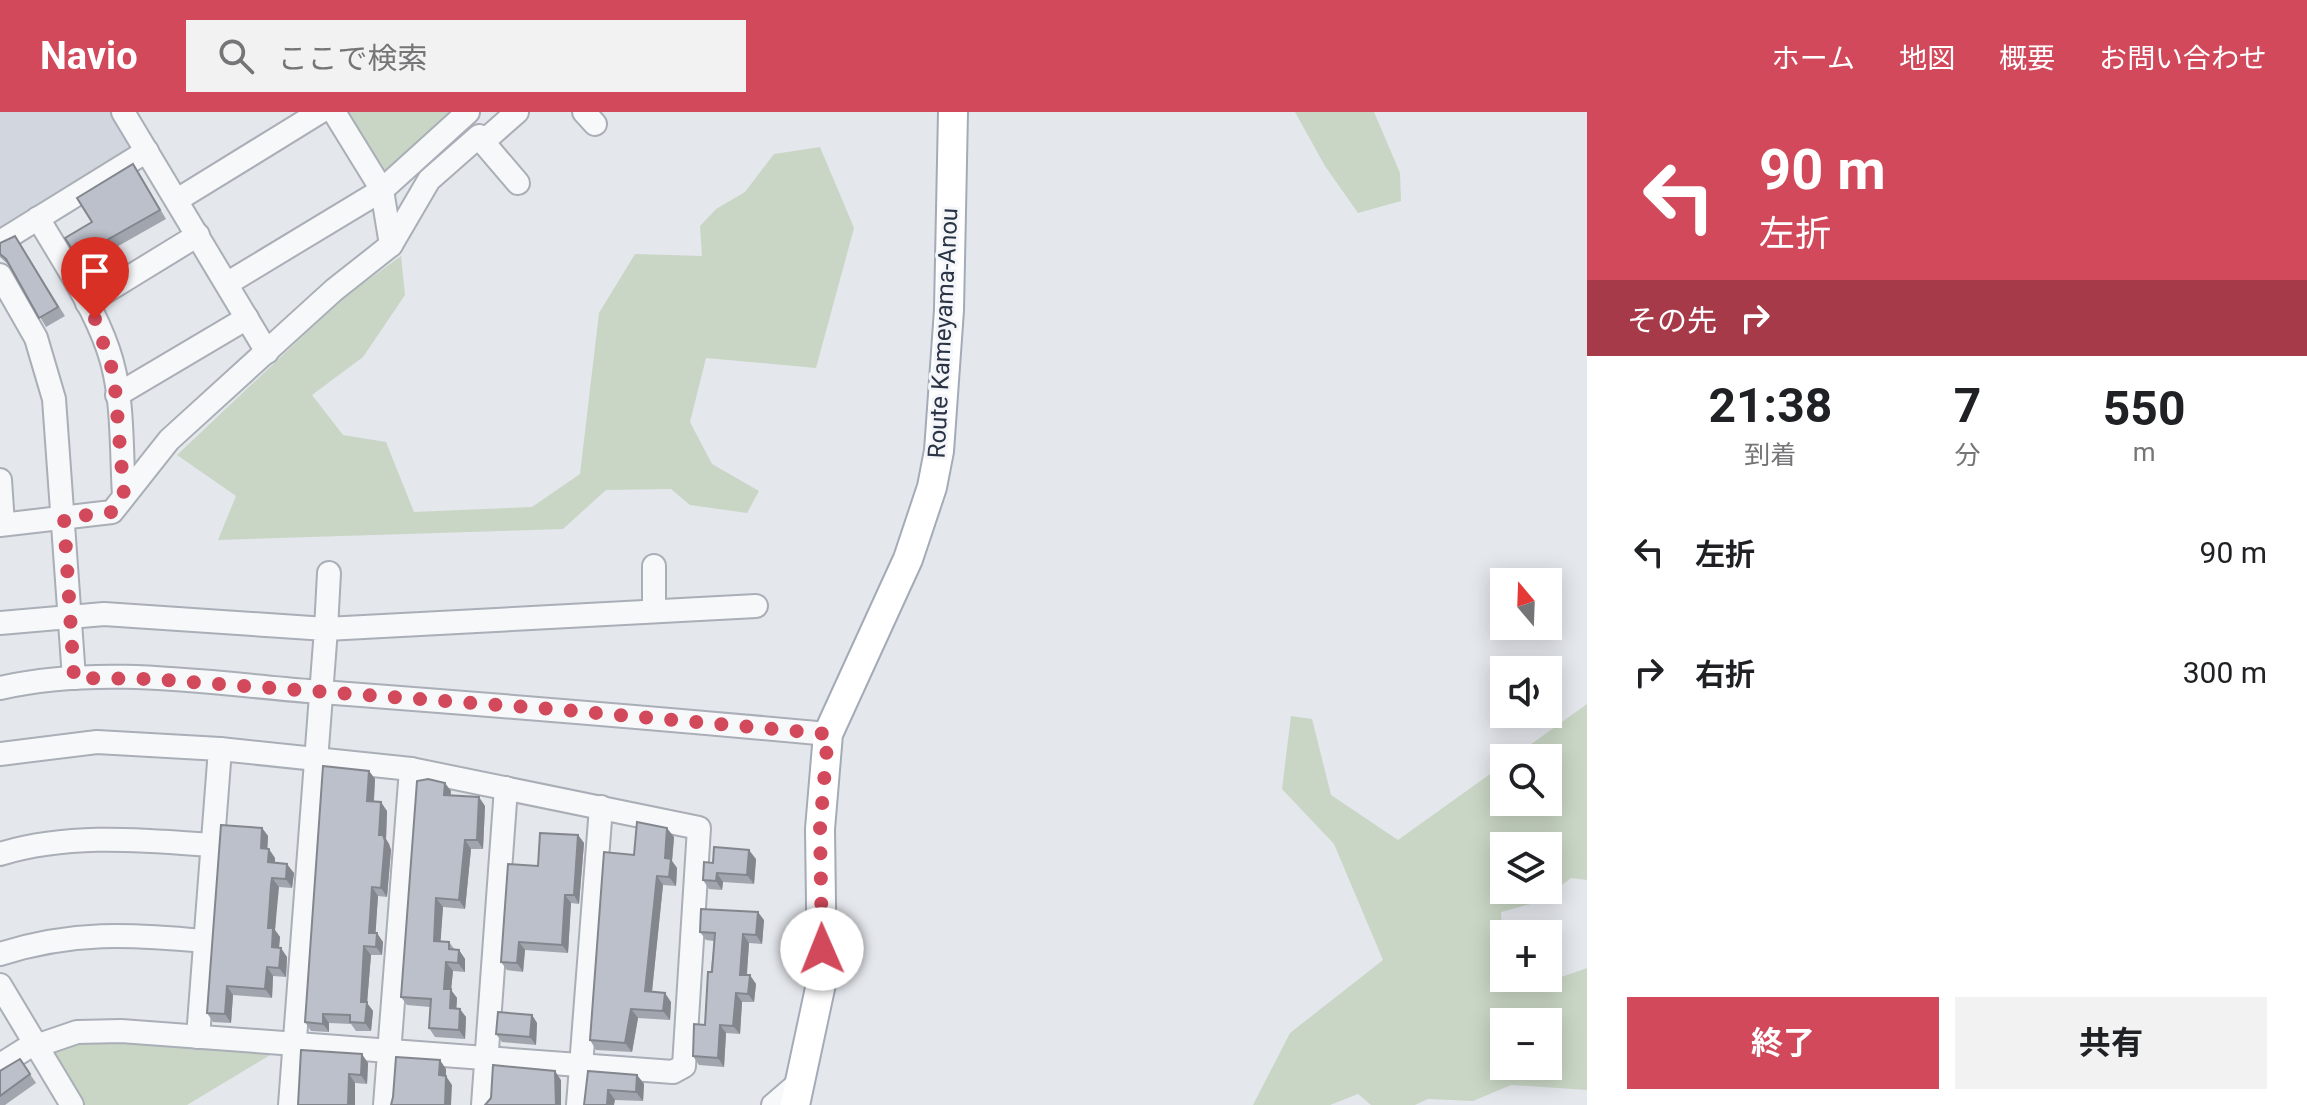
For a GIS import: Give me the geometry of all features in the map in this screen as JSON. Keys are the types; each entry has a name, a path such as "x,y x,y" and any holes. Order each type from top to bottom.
{"main road":[{"name":"Route Kameyama-Anou","path":"799,1092 822,979 820,829 828,734 908,559 932,487 943,410 949,310 953,112"}],"street":[{"path":"177,200 320,112"},
{"path":"334,112 382,190 391,245"},
{"path":"228,283 382,190 468,112"},
{"path":"483,142 517,112"},
{"path":"126,113 267,352"},
{"path":"0,480 2,524 112,512 169,440 391,245 429,180 479,136 518,183"},
{"path":"0,242 147,151"},
{"path":"38,218 87,303 108,350 117,395 124,496"},
{"path":"87,303 198,235"},
{"path":"0,275 36,338 49,372 64,518 74,678"},
{"path":"117,395 247,318"},
{"path":"654,566 654,611"},
{"path":"290,1105 329,573"},
{"path":"0,623 70,614 147,615 326,629 756,606"},
{"path":"0,688 74,678 151,679 828,734"},
{"path":"0,754 97,742 314,757 411,769 699,828 684,1066 673,1072 98,1030 59,1036 36,1044 0,1065"},
{"path":"198,1037 220,749"},
{"path":"385,1105 411,769"},
{"path":"483,1105 506,788"},
{"path":"578,1105 601,807"},
{"path":"0,854 28,845 91,839 212,845"},
{"path":"0,954 53,940 96,934 204,941"},
{"path":"0,985 72,1105"},
{"path":"773,1105 799,1092"}],"shaded area":[{"path":"0,112 114,112 132,141 130,149 0,227"}],"green space":[{"path":"344,112 459,112 385,180"},
{"path":"1295,112 1374,112 1400,173 1401,201 1358,213 1325,166"},
{"path":"820,147 854,228 816,368 706,358 690,422 712,464 759,491 747,513 690,505 671,489 606,490 563,529 218,540 236,496 177,455 343,298 401,256 405,295 363,357 312,395 343,435 386,442 414,512 532,507 580,474 599,313 635,254 702,256 700,226 716,209 745,192 774,154"},
{"path":"1587,704 1587,880 1571,878 1562,885 1562,832 1490,832 1490,904 1530,904 1501,912 1501,920 1490,920 1490,992 1562,992 1562,977 1587,968 1587,1090 1511,1085 1473,1101 1428,1099 1415,1105 1371,1105 1358,1094 1330,1105 1253,1105 1290,1033 1383,960 1334,844 1282,789 1291,716 1312,719 1331,795 1398,840 1490,774 1490,816 1562,816 1562,744 1531,744 1554,728 1562,728 1562,722"},
{"path":"82,1039 277,1051 187,1105 80,1105 53,1054 56,1048"}],"building":[{"path":"133,164 160,210 77,257 65,238 92,222 77,198"},
{"path":"15,236 58,307 39,318 6,259 0,254 0,243"},
{"path":"323,766 369,771 367,801 381,802 379,835 383,835 385,841 381,888 372,887 369,933 377,933 376,947 364,946 361,1002 367,1002 365,1023 350,1022 350,1015 323,1014 323,1024 305,1022"},
{"path":"428,779 445,783 444,795 479,797 477,840 465,840 459,900 436,898 434,941 449,942 449,949 459,950 458,963 446,962 444,989 451,989 450,1008 460,1009 459,1030 429,1028 431,999 401,997 417,781"},
{"path":"637,822 667,828 665,858 671,859 669,877 657,876 645,991 665,993 663,1011 631,1009 625,1043 590,1040 604,852 634,855"},
{"path":"221,825 262,828 261,848 269,849 268,862 287,864 286,879 272,878 271,885 268,928 273,928 272,947 281,948 279,968 267,967 265,989 227,986 225,1014 207,1013"},
{"path":"540,833 578,835 574,895 565,895 562,945 519,942 517,963 501,962 508,864 538,866"},
{"path":"714,847 749,850 747,875 717,873 716,881 703,880 704,862 713,863"},
{"path":"701,909 758,912 756,935 743,934 740,975 750,975 748,994 736,993 733,1026 720,1025 718,1058 693,1056 694,1024 705,1025 708,972 712,972 715,933 700,932"},
{"path":"498,1012 532,1015 530,1037 496,1034"},
{"path":"301,1050 362,1054 361,1075 349,1074 348,1105 298,1105"},
{"path":"396,1057 440,1060 439,1075 446,1076 445,1105 391,1105"},
{"path":"20,1059 30,1074 0,1096 0,1071"},
{"path":"493,1065 555,1071 556,1105 485,1105 491,1098"},
{"path":"588,1071 637,1075 636,1092 608,1090 607,1105 584,1105"}],"route":[{"path":"95,319 114,375 124,496 112,512 64,518 74,678 151,679 553,709 828,734 820,829 822,949"}]}
